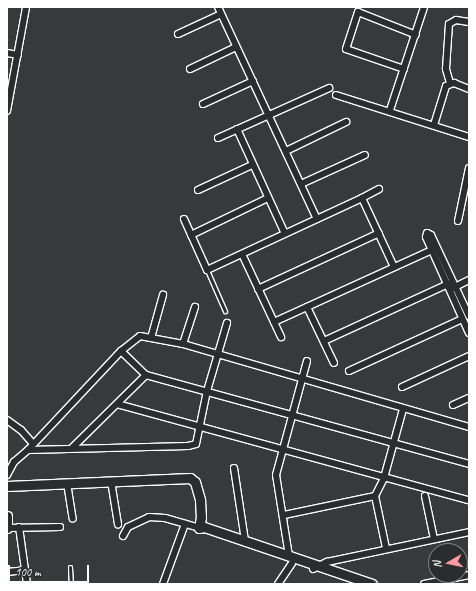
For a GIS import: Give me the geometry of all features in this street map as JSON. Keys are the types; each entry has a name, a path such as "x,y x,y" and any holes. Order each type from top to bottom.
{"street":[{"path":"7,111 26,7"},
{"path":"218,7 317,219"},
{"path":"390,110 424,7"},
{"path":"404,69 346,49 358,12 416,35"},
{"path":"178,34 221,14"},
{"path":"450,83 446,69 449,24 456,20 469,22"},
{"path":"190,69 236,47"},
{"path":"7,53 18,55"},
{"path":"203,104 252,81"},
{"path":"450,83 469,89"},
{"path":"434,124 446,86 450,83"},
{"path":"218,138 329,88"},
{"path":"336,95 390,110 469,137"},
{"path":"286,151 346,122"},
{"path":"237,130 285,234"},
{"path":"301,184 365,155"},
{"path":"198,190 252,165"},
{"path":"458,221 469,168"},
{"path":"184,219 207,270 379,189"},
{"path":"192,235 268,198"},
{"path":"362,198 394,267"},
{"path":"258,289 379,233"},
{"path":"274,322 434,249 451,285 469,316"},
{"path":"242,254 282,337"},
{"path":"324,341 451,285 469,280"},
{"path":"451,285 462,319 469,333"},
{"path":"151,338 163,295"},
{"path":"183,344 195,307"},
{"path":"307,308 334,363"},
{"path":"349,371 462,319"},
{"path":"28,450 192,446 196,444 207,390 227,323"},
{"path":"7,475 14,462 28,450 136,337 151,338 183,344 218,356 469,427"},
{"path":"121,351 146,374 469,464"},
{"path":"402,387 469,356"},
{"path":"278,584 291,559 276,475 307,361"},
{"path":"72,448 146,374"},
{"path":"453,405 469,398"},
{"path":"117,404 469,500"},
{"path":"386,548 375,496 384,478 395,444 403,409"},
{"path":"7,420 21,430 33,444"},
{"path":"234,468 245,541"},
{"path":"7,486 111,480 192,479 200,500 201,517 198,528"},
{"path":"111,480 118,524"},
{"path":"67,483 73,519"},
{"path":"284,515 375,496"},
{"path":"425,496 434,539"},
{"path":"7,516 7,528 60,527"},
{"path":"123,536 128,527 142,518 160,517 245,541 354,584"},
{"path":"163,584 185,524"},
{"path":"19,527 27,584"},
{"path":"198,528 202,532 291,559"},
{"path":"315,568 386,548 469,532"},
{"path":"315,568 372,584"},
{"path":"7,572 25,570"},
{"path":"424,584 469,575"}],"lane":[{"path":"207,270 225,311"},
{"path":"70,567 71,584"}]}
